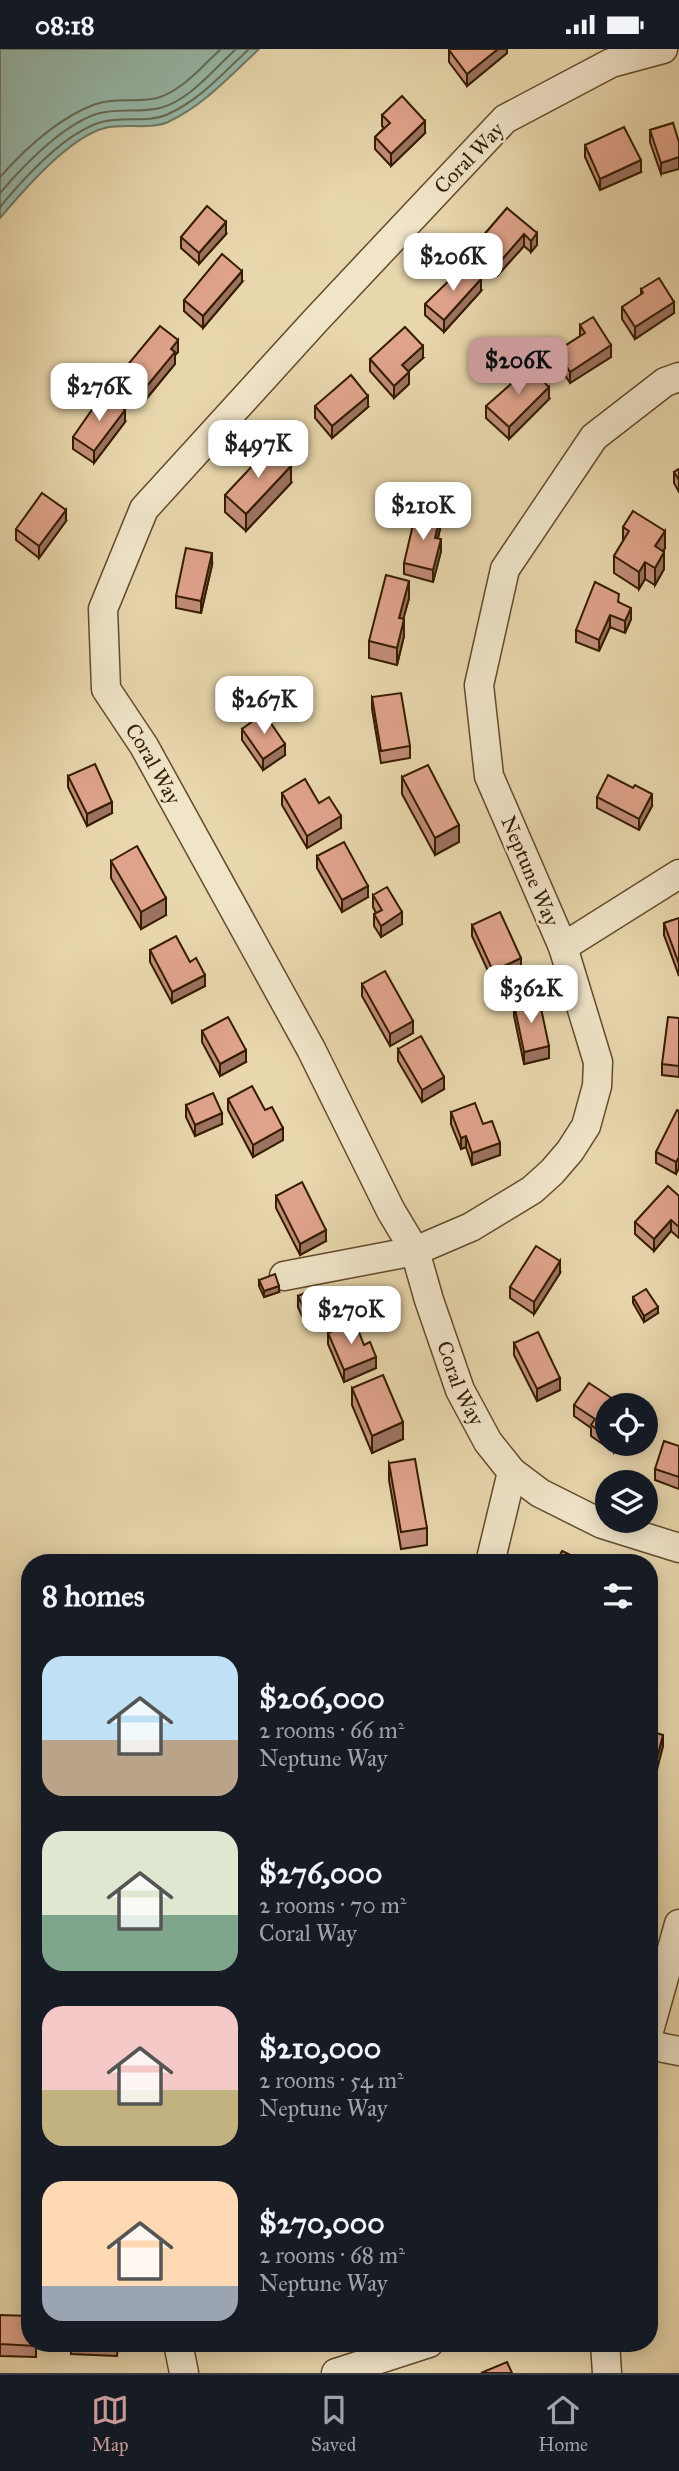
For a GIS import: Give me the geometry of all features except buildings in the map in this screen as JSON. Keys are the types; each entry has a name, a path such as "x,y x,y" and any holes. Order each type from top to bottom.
{"street":[{"name":"Coral Way","path":"663,49 611,62 505,119 316,320 144,509 103,609 106,689 144,746 311,1049 391,1211 415,1251 460,1390 488,1442 512,1472 528,1486 602,1524 679,1549"},
{"name":"Neptune Way","path":"284,1276 415,1251 471,1227 532,1190 570,1151 586,1126 597,1086 598,1062 563,947 489,776 479,685 505,569 594,437 665,382 679,377"},
{"path":"563,947 679,874"},
{"path":"492,1554 512,1472"},
{"path":"658,1999 679,1924"},
{"path":"658,2047 679,2052"},
{"path":"180,2352 184,2373"},
{"path":"336,2373 401,2352"},
{"path":"606,2352 607,2373"}],"water":[{"path":"0,49 259,49 205,99 168,122 153,126 105,128 77,142 48,166 0,218"}]}
